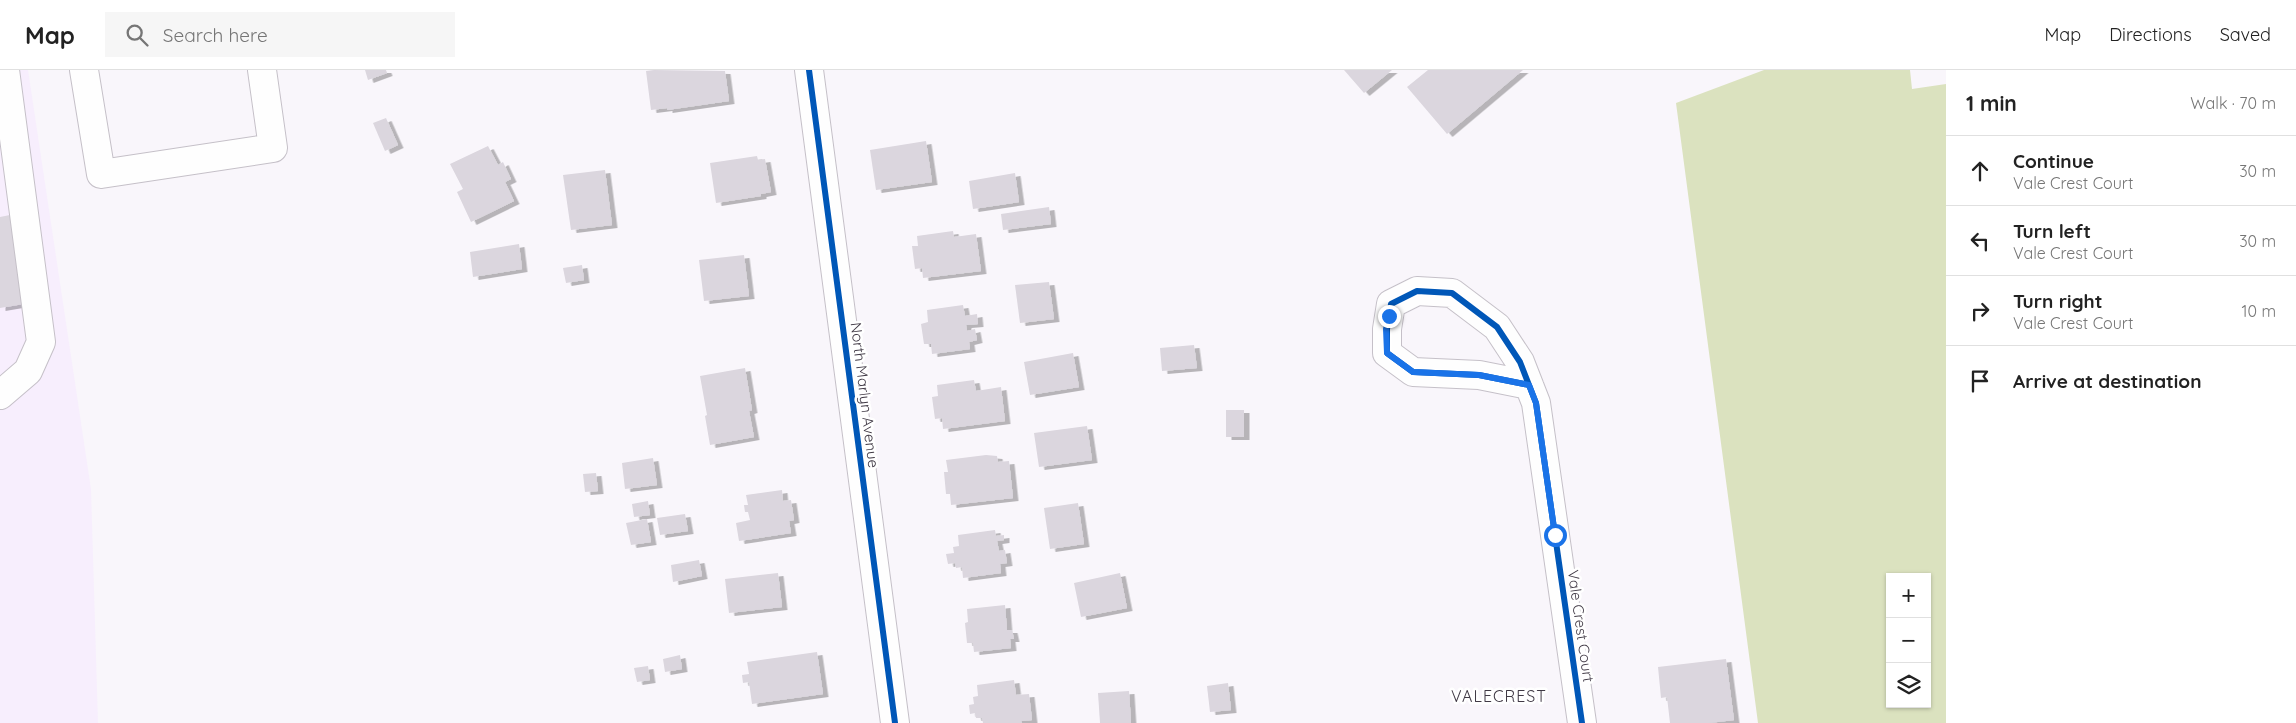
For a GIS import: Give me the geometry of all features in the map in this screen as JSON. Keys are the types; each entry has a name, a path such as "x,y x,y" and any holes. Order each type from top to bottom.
{"street":[{"path":"0,395 28,371 41,342 5,70"},
{"path":"84,70 101,174 273,148 262,70"},
{"name":"North Marlyn Avenue","path":"810,70 894,723"},
{"name":"Vale Crest Court","path":"1529,385 1479,375 1413,372 1387,353 1386,329 1391,304 1417,291 1452,293 1497,327 1520,362 1529,385 1536,403 1582,723"}],"shaded area":[{"path":"0,70 28,70 91,489 98,723 0,723"}],"green space":[{"path":"1764,70 1910,70 1912,89 1946,84 1946,723 1758,723 1676,103"}],"building":[{"path":"365,70 386,70 387,73 368,80"},
{"path":"1344,70 1392,70 1364,93"},
{"path":"1428,70 1523,70 1447,134 1407,87"},
{"path":"646,71 725,71 729,101 667,110 667,108 651,110"},
{"path":"386,118 398,145 385,151 373,123"},
{"path":"926,141 932,182 876,190 870,150"},
{"path":"488,146 498,165 503,162 511,179 505,182 514,201 471,222 457,192 463,189 450,164"},
{"path":"757,156 758,160 765,159 771,192 761,194 761,196 716,203 710,163"},
{"path":"605,170 612,225 571,230 563,175"},
{"path":"1015,173 1019,202 973,209 969,181"},
{"path":"1049,207 1051,224 1003,230 1001,214"},
{"path":"15,214 29,303 0,308 0,217"},
{"path":"953,231 954,237 976,234 981,271 923,278 922,268 915,269 912,246 918,246 917,236"},
{"path":"519,244 522,269 473,277 470,252"},
{"path":"744,255 749,296 704,301 699,260"},
{"path":"582,265 584,280 566,283 563,268"},
{"path":"1049,282 1054,319 1020,323 1015,285"},
{"path":"963,305 965,316 977,314 978,324 966,325 967,331 975,329 977,340 969,342 970,349 932,354 931,344 924,344 921,324 928,322 927,310"},
{"path":"1194,345 1197,368 1162,371 1160,348"},
{"path":"1073,353 1079,387 1030,395 1024,362"},
{"path":"745,368 752,410 749,411 754,437 710,445 700,376"},
{"path":"974,380 976,391 1001,387 1005,421 943,429 942,418 935,419 932,397 938,396 937,385"},
{"path":"1226,410 1244,410 1244,437 1226,437"},
{"path":"1087,426 1092,460 1039,467 1034,433"},
{"path":"986,455 997,456 998,462 1009,461 1013,498 951,505 950,494 946,494 944,472 948,472 946,460"},
{"path":"653,458 657,485 625,489 622,463"},
{"path":"596,473 598,491 585,492 583,474"},
{"path":"782,490 783,501 791,500 794,520 789,521 791,533 739,541 736,523 750,520 748,512 745,512 744,505 748,505 746,495"},
{"path":"648,501 650,515 634,517 632,504"},
{"path":"1078,503 1084,544 1050,549 1044,508"},
{"path":"685,514 688,531 660,535 657,518"},
{"path":"647,519 651,542 631,545 626,523"},
{"path":"995,530 996,536 1004,535 1004,540 997,541 999,551 1005,550 1007,563 1000,564 1001,573 963,578 962,567 956,568 955,563 948,564 946,554 954,553 953,547 959,546 958,535"},
{"path":"699,560 702,576 673,582 671,565"},
{"path":"778,573 782,607 729,613 725,579"},
{"path":"1120,573 1127,608 1081,617 1074,583"},
{"path":"1005,605 1007,630 1012,630 1014,639 1010,639 1011,648 974,652 973,643 967,643 965,623 968,622 967,609"},
{"path":"817,652 823,694 752,704 749,682 743,683 742,675 749,674 747,662"},
{"path":"680,655 682,669 665,672 663,659"},
{"path":"1726,659 1734,720 1709,723 1670,723 1667,697 1661,698 1658,667"},
{"path":"648,666 650,680 637,682 634,668"},
{"path":"1014,680 1016,695 1029,694 1032,720 1021,721 1022,723 983,723 982,718 976,718 975,713 970,714 969,705 974,704 973,697 978,696 977,685"},
{"path":"1228,683 1231,710 1210,712 1207,686"},
{"path":"1129,691 1131,723 1100,723 1098,693"}],"cycle path":[{"path":"809,70 895,723"},
{"path":"1529,385 1479,375 1413,372 1387,353 1387,329 1391,304 1417,291 1452,293 1497,327 1520,362 1536,403 1582,723"}],"district":[{"name":"VALECREST","path":"1499,696"}],"route":[{"path":"1389,316 1386,329 1387,353 1413,372 1479,375 1529,385 1536,403 1555,535"}]}
